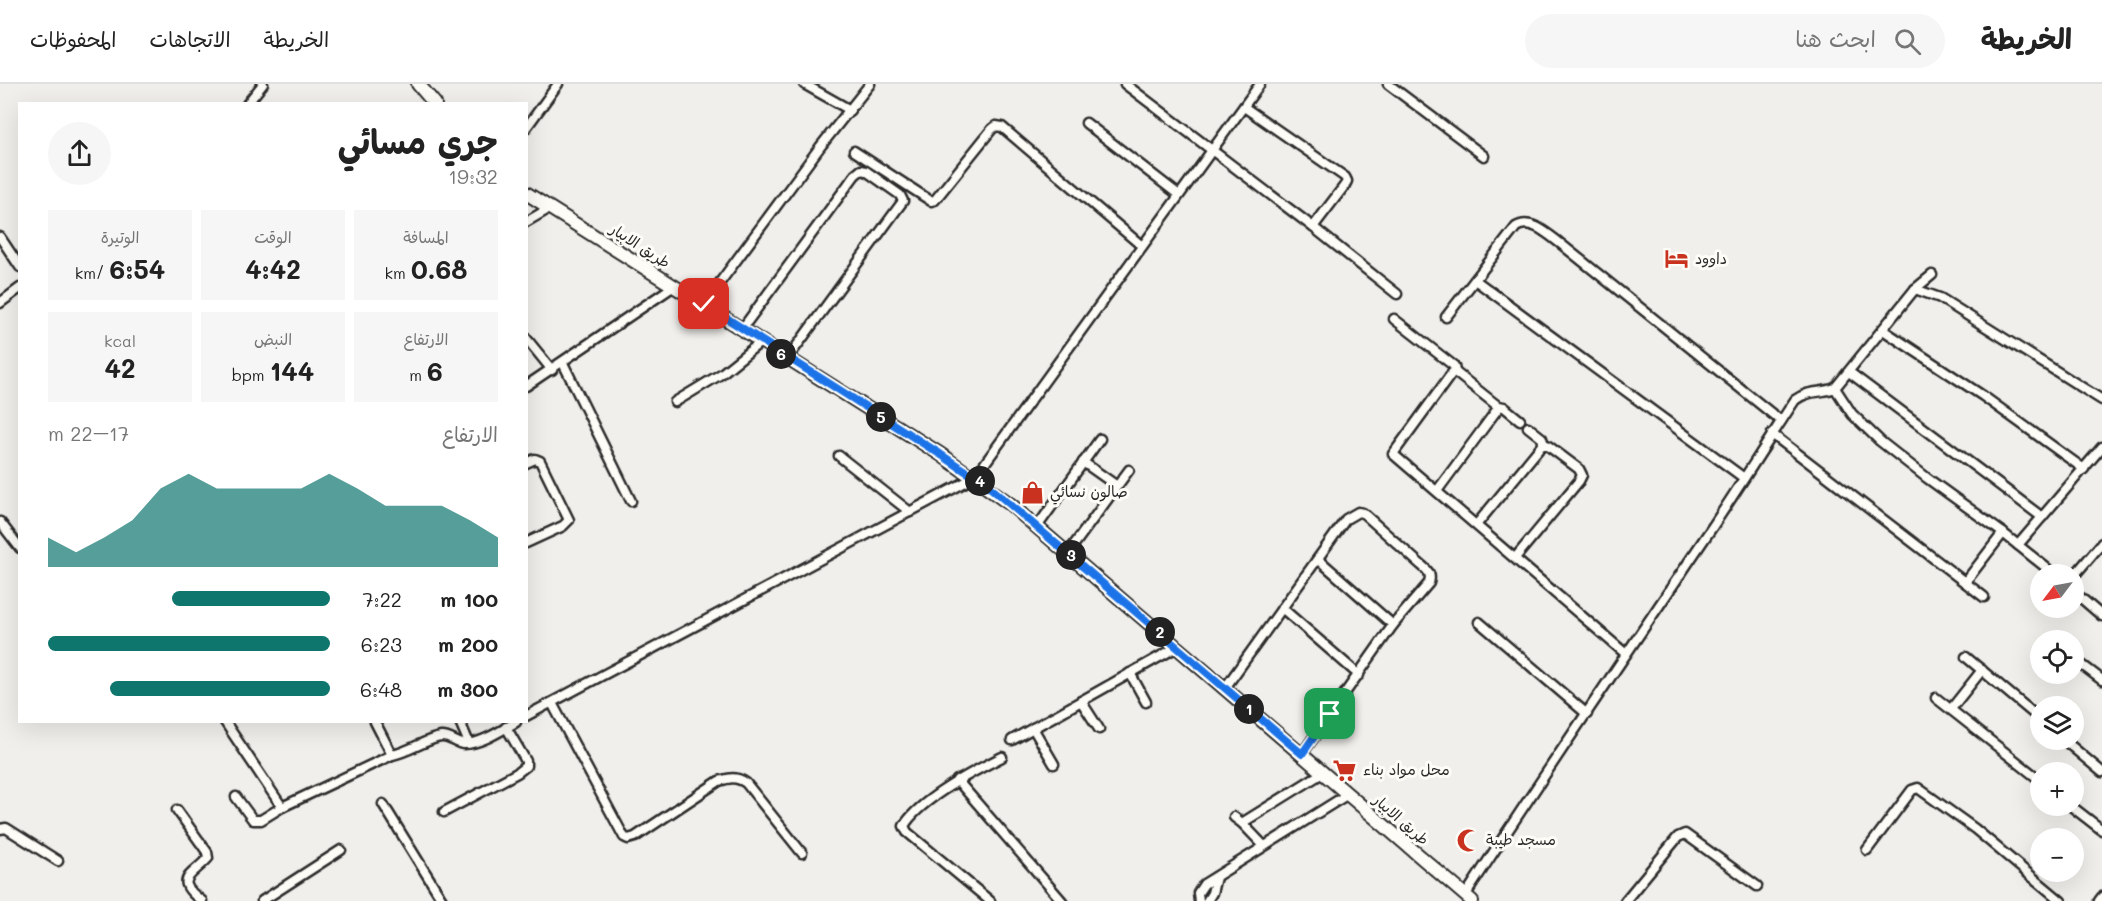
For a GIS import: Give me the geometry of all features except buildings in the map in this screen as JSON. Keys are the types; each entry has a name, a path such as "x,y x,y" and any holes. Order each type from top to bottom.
{"main road":[{"path":"418,84 433,102"},
{"name":"طريق الابيار","path":"528,194 975,477 1068,553 1468,898"}],"street":[{"path":"249,102 263,84"},
{"path":"528,125 558,84"},
{"path":"804,84 850,110"},
{"path":"704,304 870,84"},
{"path":"1125,84 1397,294"},
{"path":"528,715 975,477 1260,84"},
{"path":"1388,84 1484,156"},
{"path":"1244,106 1345,177 1347,182 1313,227"},
{"path":"1086,123 1179,195"},
{"path":"854,151 932,201 992,129 996,126 1002,127 1142,246"},
{"path":"742,329 855,175 861,170 866,171 900,195 903,201 788,358"},
{"path":"528,221 550,208"},
{"path":"1446,317 1516,227 1521,223 1531,224 1562,244 1781,422"},
{"path":"0,237 18,264"},
{"path":"1468,898 1546,771 1587,714 1796,400 1811,391 1828,391 1835,388 1915,289 1932,275"},
{"path":"1475,280 1744,478"},
{"path":"528,385 674,286"},
{"path":"1915,289 1940,298 2102,400"},
{"path":"0,303 18,290"},
{"path":"1394,319 1454,366 1455,372 1520,420"},
{"path":"1883,330 1983,396 2084,469"},
{"path":"528,340 552,370"},
{"path":"675,402 721,374 762,341"},
{"path":"563,363 631,501"},
{"path":"1455,372 1393,453 1626,654"},
{"path":"1849,372 2042,517"},
{"path":"1835,388 1852,414 1868,430 1927,478 2042,564"},
{"path":"1437,491 1499,406"},
{"path":"1528,426 1542,438 1544,445"},
{"path":"1772,434 1984,597"},
{"path":"1037,527 1100,439"},
{"path":"1477,524 1544,445"},
{"path":"1515,558 1582,475 1579,469 1544,445"},
{"path":"2018,545 2102,447"},
{"path":"839,456 910,512"},
{"path":"528,461 535,459 540,461 569,520 563,526 528,542"},
{"path":"1083,462 1116,486"},
{"path":"1068,553 1129,470"},
{"path":"1225,688 1346,519 1358,512 1420,564 1429,572 1431,577 1429,583 1393,625 1302,754"},
{"path":"0,522 18,545"},
{"path":"1966,581 2003,533"},
{"path":"2084,564 2102,543"},
{"path":"1318,559 1393,625"},
{"path":"2084,600 2102,616"},
{"path":"1282,608 1359,675"},
{"path":"1479,622 1587,714"},
{"path":"1012,740 1177,647"},
{"path":"1966,657 2030,711"},
{"path":"2084,666 2102,680"},
{"path":"1951,710 1982,670"},
{"path":"1130,674 1146,702"},
{"path":"1936,698 2030,772"},
{"path":"1082,701 1099,729"},
{"path":"552,703 624,837 628,839 634,837 719,781 737,778 746,783 801,854"},
{"path":"226,723 282,807"},
{"path":"376,723 392,755"},
{"path":"460,723 469,743"},
{"path":"236,797 253,820 261,820 282,807 392,755 403,753 440,737 453,739 463,744 482,740 514,723"},
{"path":"444,812 526,766 526,761 506,727"},
{"path":"1033,728 1054,764"},
{"path":"2076,750 2102,772"},
{"path":"990,901 907,832 904,826 914,814 957,780 1002,757"},
{"path":"1242,823 1323,772"},
{"path":"957,780 1062,901"},
{"path":"1867,850 1912,790 1918,788 1975,830 2061,901"},
{"path":"1199,901 1198,893 1204,884 1348,794"},
{"path":"383,804 443,901"},
{"path":"177,810 207,852 208,858 188,874 186,879 194,895 202,901"},
{"path":"2084,816 2102,830"},
{"path":"1234,817 1264,846"},
{"path":"0,829 6,828 58,861"},
{"path":"1625,901 1678,837 1684,834 1757,886"},
{"path":"262,901 341,850"},
{"path":"1207,901 1212,893 1216,877"},
{"path":"2098,901 2102,897"}],"place":[{"name":"داوود","path":"1677,259"},
{"name":"صالون نسائي","path":"1032,492"},
{"name":"محل مواد بناء","path":"1345,770"},
{"name":"مسجد طيبة","path":"1468,840"}],"route":[{"path":"704,304 992,489 1302,754 1330,714"}]}
